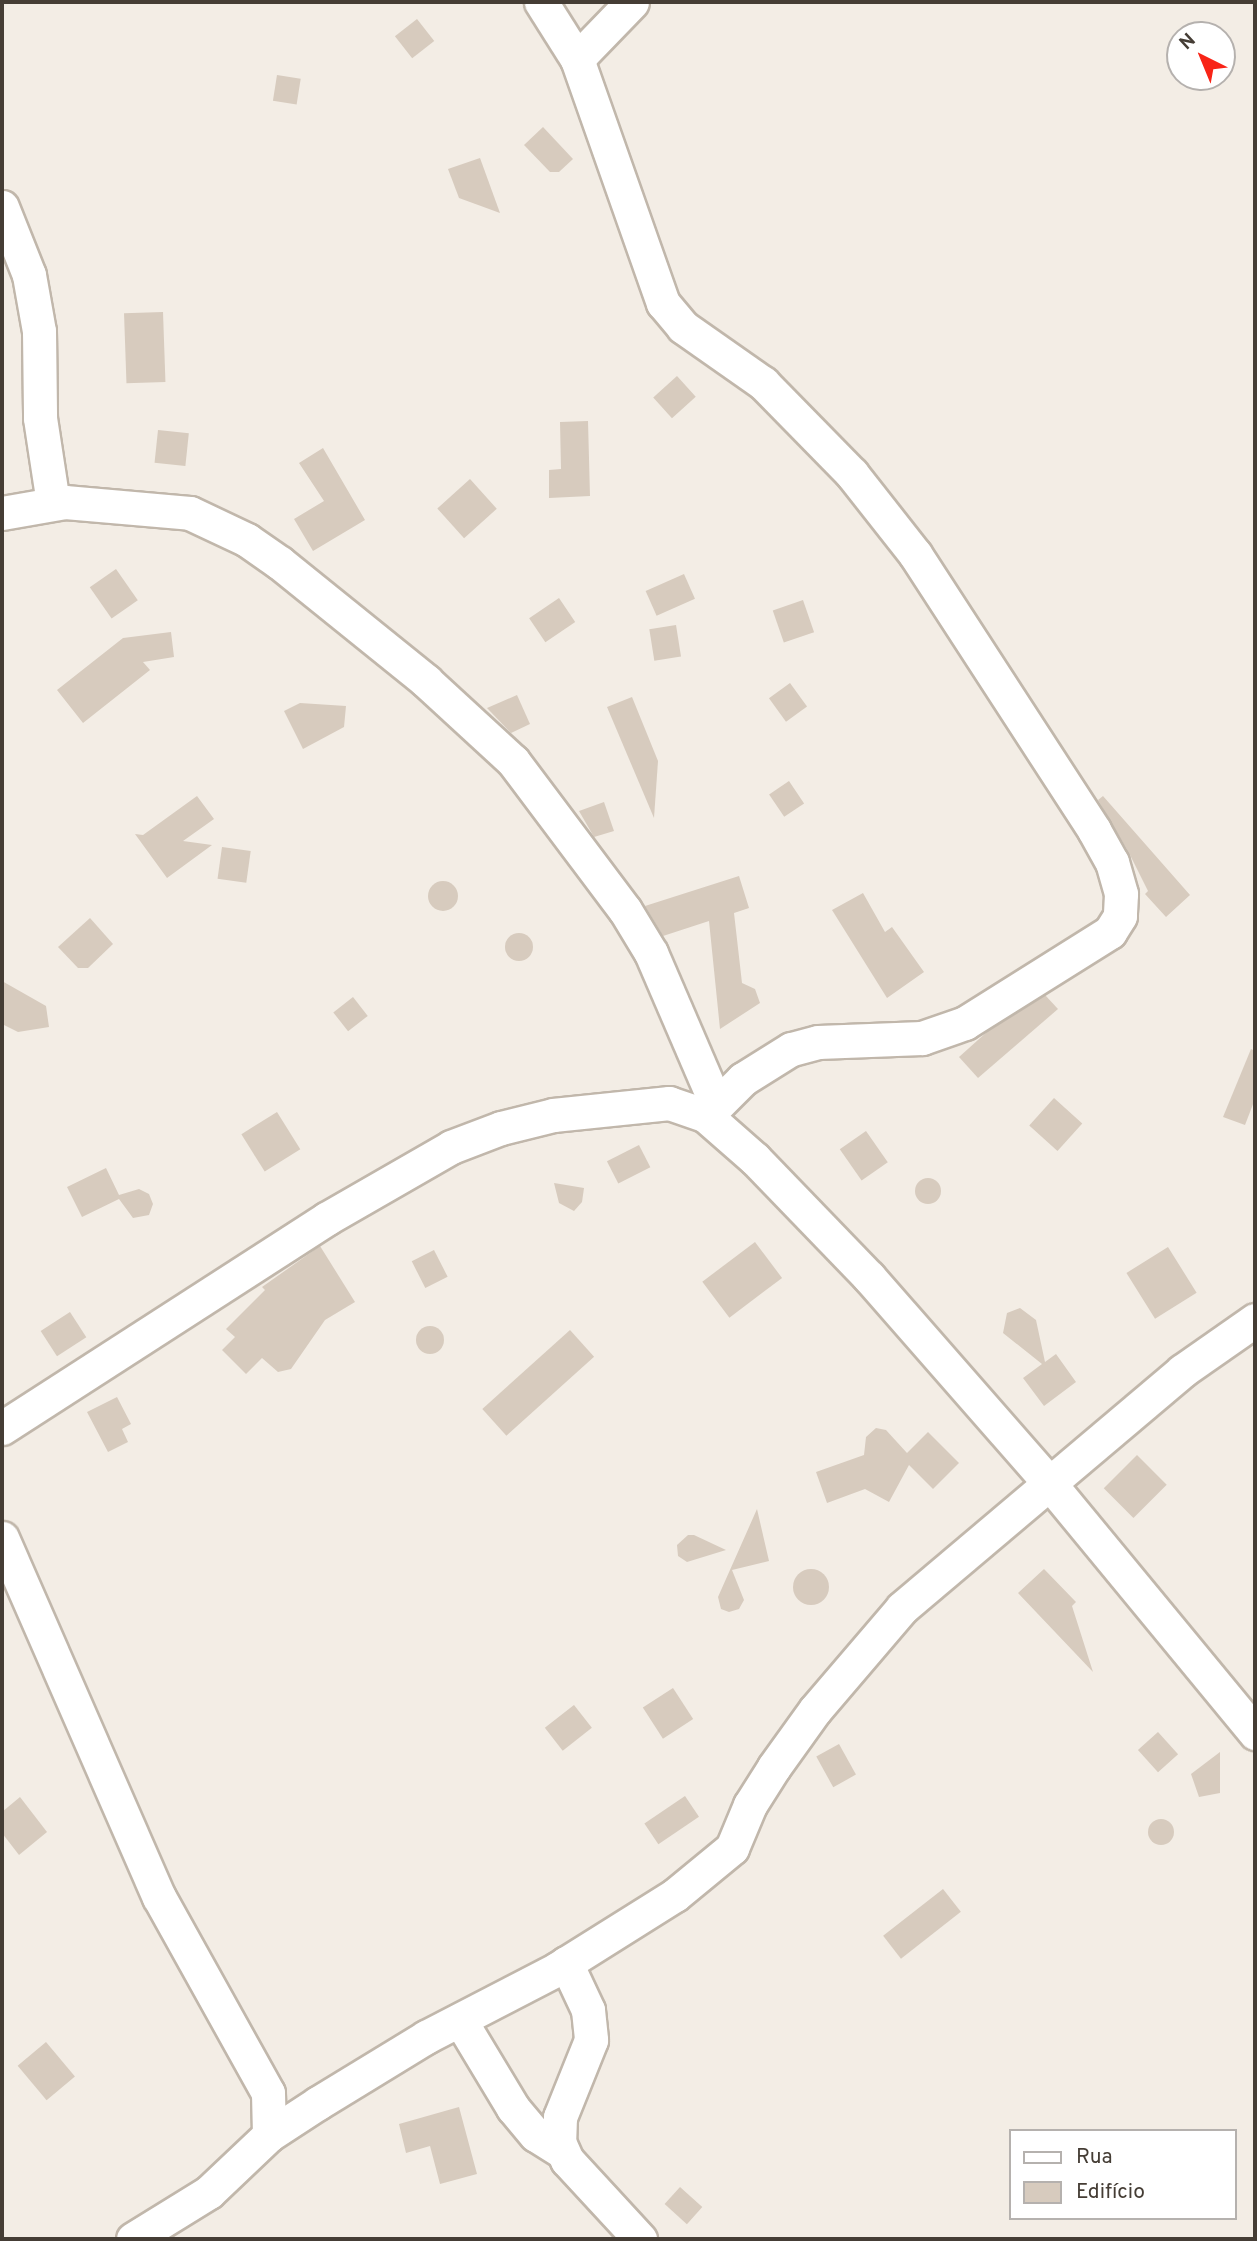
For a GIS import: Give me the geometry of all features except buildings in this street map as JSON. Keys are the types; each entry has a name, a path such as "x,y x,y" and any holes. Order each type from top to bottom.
{"street":[{"path":"541,2 577,59 663,303 683,327 763,383 852,474 899,534 1094,830 1112,862 1121,894 1120,916 1110,932 965,1023 922,1038 818,1042 791,1049 743,1079 711,1110"},
{"path":"577,59 632,2"},
{"path":"2,207 29,275 39,331 40,418 53,503"},
{"path":"2,513 53,503 190,513 247,540 436,690 513,761 625,910 651,953 711,1110 869,1277 1049,1484 1255,1733"},
{"path":"3,1432 326,1219 451,1147 501,1128 604,1107 669,1103 711,1110"},
{"path":"133,2239 209,2192 269,2135 318,2103 460,2020 566,1963 675,1895 732,1849 750,1805 774,1767 815,1710 902,1608 1182,1371 1255,1320"},
{"path":"2,1538 159,1897 268,2093 269,2135"},
{"path":"562,2151 560,2117 591,2040 588,2010 566,1963"},
{"path":"460,2020 513,2108 536,2135 562,2151 640,2239"},
{"path":"268,2093 318,2103"}]}
